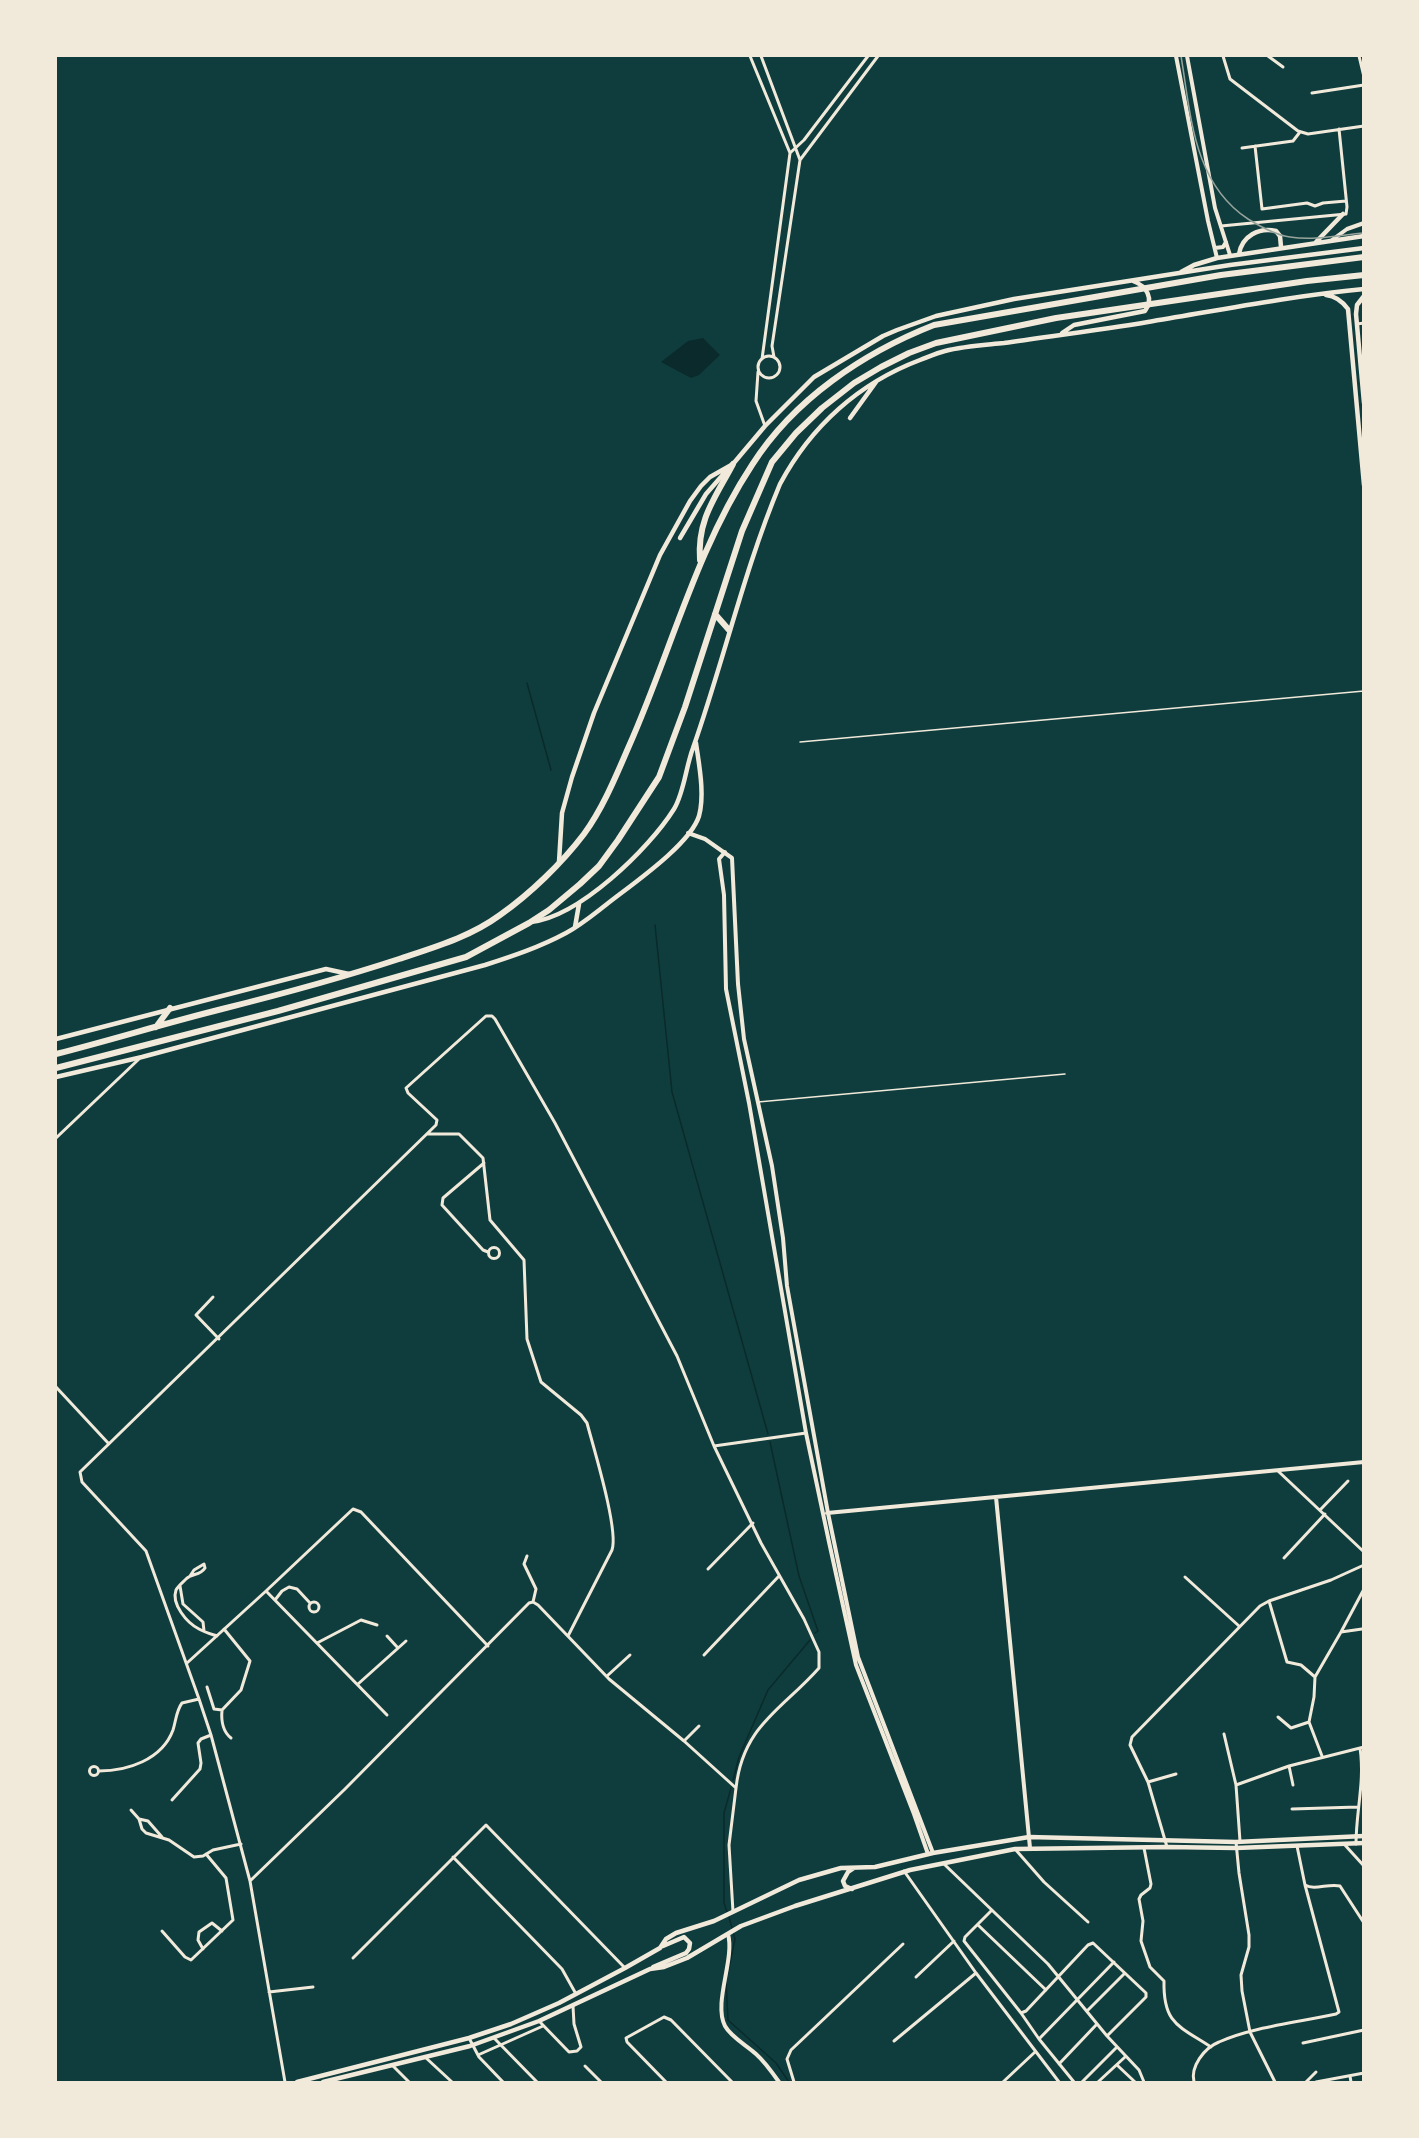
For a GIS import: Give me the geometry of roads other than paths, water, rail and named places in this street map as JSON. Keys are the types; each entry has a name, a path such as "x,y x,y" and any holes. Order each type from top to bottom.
{"highway":[{"path":"56,1054 352,975 458,940 500,915 543,880 584,834 610,789 659,674 709,543 747,473 777,432 826,385 856,364 903,338 934,325 1221,275 1364,257"},
{"path":"56,1068 235,1022 466,957 529,923 549,910 580,884 599,866 659,777 686,708 742,531 772,462 796,433 822,408 854,383 881,366 909,352 936,343 1056,318 1307,281 1364,275"},
{"path":"701,564 700,529 708,509 733,464"},
{"path":"715,614 729,630"},
{"path":"155,1027 170,1008"}],"main road":[{"path":"1316,242 1343,214"},
{"path":"1239,254 1245,240 1263,230 1276,231 1280,236 1281,247"},
{"path":"1179,273 1194,264 1230,255 1364,236"},
{"path":"680,538 711,488 765,426 814,378 883,336 897,330 936,316 1014,299 1179,273 1364,248"},
{"path":"1060,335 1074,325 1148,310 1149,301 1146,289 1131,281"},
{"path":"529,923 547,921 579,904 603,886 656,832 675,807 718,674 729,630 772,502 790,465 806,443 827,418 851,398 878,380 907,365 945,351 1148,322 1317,293 1364,289"},
{"path":"1317,293 1333,296 1342,301 1348,309 1364,485"},
{"path":"1364,296 1357,305 1364,403"},
{"path":"849,418 863,403 878,380"},
{"path":"559,862 562,813 579,756 594,713 660,555 701,486 733,464"},
{"path":"56,1077 142,1057 485,965 526,952 575,927 655,868 688,833 699,816 700,767 695,740"},
{"path":"575,927 579,904"},
{"path":"56,1040 170,1008 326,969 352,975"},
{"path":"650,1969 664,1967 687,1958 730,1932 795,1906 904,1871 1015,1849 1144,1848 1167,1844 1364,1836"},
{"path":"660,1948 666,1939 676,1933 701,1926 732,1913 800,1880 841,1868 875,1867 931,1854 1029,1837 1236,1848 1364,1843"},
{"path":"852,1889 845,1886 843,1881 848,1872 855,1868"},
{"path":"297,2082 469,2038 511,2024 576,1994 684,1937 690,1944 686,1953 539,2021 472,2045 323,2082"}],"street":[{"path":"750,56 790,153 762,358 758,364 756,401 765,426"},
{"path":"761,56 800,160"},
{"path":"790,153 804,140 868,56"},
{"path":"759,370 765,377 771,377 777,374 780,365 774,357 772,346 800,160 878,56"},
{"path":"1176,56 1217,258"},
{"path":"1187,56 1215,208 1230,255"},
{"path":"1223,56 1230,79 1300,132 1308,134 1364,126"},
{"path":"1268,56 1283,67"},
{"path":"1359,56 1364,77"},
{"path":"1312,93 1364,85"},
{"path":"1221,226 1347,212 1339,129"},
{"path":"1242,148 1293,141 1300,132"},
{"path":"1255,147 1262,208 1307,204 1316,206 1323,203 1346,201"},
{"path":"1332,240 1347,229 1364,223"},
{"path":"1215,248 1223,247 1227,242"},
{"path":"1357,324 1364,323"},
{"path":"762,358 774,357"},
{"path":"688,833 705,839 732,858 738,984 744,1038 772,1166 783,1238 787,1286 825,1513"},
{"path":"725,852 720,856 719,864 724,895 726,989 749,1103 806,1433 856,1665 931,1854"},
{"path":"285,2082 250,1881 211,1735 187,1663 146,1551 82,1482 80,1477 83,1469 219,1339 436,1125 437,1120 408,1093 407,1085 486,1016 492,1016 503,1031 549,1113 677,1356 714,1446 819,1652 819,1668 754,1733 740,1763 729,1845 732,1913"},
{"path":"56,1138 142,1057"},
{"path":"428,1134 459,1134 480,1154 484,1163 490,1220 524,1260 527,1339 538,1376 544,1387 587,1422 614,1536 612,1550 568,1636"},
{"path":"484,1163 443,1198 442,1205 484,1251 488,1252"},
{"path":"213,1297 196,1316 219,1339"},
{"path":"56,1387 109,1444"},
{"path":"714,1446 806,1433"},
{"path":"825,1513 1362,1464"},
{"path":"1277,1470 1364,1552"},
{"path":"1320,1510 1348,1481"},
{"path":"996,1497 1030,1848"},
{"path":"187,1663 266,1592 349,1510 358,1509 488,1646"},
{"path":"1284,1558 1325,1514"},
{"path":"708,1569 753,1523"},
{"path":"250,1881 532,1602 536,1589 524,1564 527,1557"},
{"path":"190,1576 202,1573 206,1568 204,1564 194,1570 180,1585 176,1594 180,1610 189,1622 217,1636"},
{"path":"1167,1844 1148,1782 1130,1745 1132,1737 1257,1608 1269,1601 1364,1566"},
{"path":"704,1655 779,1576"},
{"path":"1185,1577 1239,1626"},
{"path":"180,1585 183,1604 203,1622 204,1631"},
{"path":"275,1600 284,1589 292,1587 297,1589 310,1603"},
{"path":"1322,1756 1309,1722 1315,1677 1364,1589"},
{"path":"266,1592 387,1715"},
{"path":"1269,1601 1287,1662 1301,1665 1315,1677"},
{"path":"532,1602 538,1605 606,1676 736,1788"},
{"path":"317,1643 361,1620 377,1625"},
{"path":"224,1629 250,1661 239,1692 222,1710 222,1725 231,1738"},
{"path":"1341,1632 1362,1629"},
{"path":"387,1635 398,1648"},
{"path":"358,1684 406,1641"},
{"path":"606,1676 630,1655"},
{"path":"207,1687 214,1709 222,1710"},
{"path":"99,1771 125,1768 142,1763 149,1758 163,1746 171,1734 182,1703 199,1699"},
{"path":"1278,1716 1291,1728 1309,1722"},
{"path":"684,1741 699,1726"},
{"path":"1224,1734 1236,1785 1238,1841 1236,1848 1250,1935 1241,1983 1250,2032 1275,2082"},
{"path":"172,1800 200,1769 198,1743 201,1739 211,1735"},
{"path":"1236,1785 1288,1766 1362,1747 1362,1785 1356,1844"},
{"path":"1288,1766 1293,1785"},
{"path":"1148,1782 1176,1774"},
{"path":"1292,1809 1358,1807"},
{"path":"131,1810 139,1819 143,1831 162,1837 192,1856 200,1857 213,1850 241,1844"},
{"path":"139,1819 148,1821 162,1837"},
{"path":"353,1958 483,1826 488,1826 625,1968"},
{"path":"1344,1844 1364,1866"},
{"path":"1194,2082 1192,2073 1195,2067 1211,2047 1219,2042 1250,2032 1339,2012 1305,1885 1298,1846"},
{"path":"1144,1848 1151,1884 1139,1899 1143,1921 1141,1944 1150,1967 1164,1982 1163,1999 1168,2015 1177,2025 1211,2047"},
{"path":"1015,1849 1044,1882 1088,1922"},
{"path":"162,1931 188,1959 193,1959 234,1918 224,1874 206,1854"},
{"path":"453,1857 562,1969 576,1994"},
{"path":"943,1864 1059,1976 1117,2048 1139,2070 1144,2082"},
{"path":"904,1871 976,1973 1059,2082"},
{"path":"1305,1885 1311,1888 1336,1884 1340,1886 1364,1923"},
{"path":"992,1910 965,1937 964,1941 1074,2082"},
{"path":"203,1949 198,1940 199,1932 212,1923 222,1931"},
{"path":"978,1924 1046,1990"},
{"path":"730,1932 723,1995 724,2023 730,2032 766,2064 779,2082"},
{"path":"916,1977 954,1941"},
{"path":"794,2082 787,2059 791,2050 903,1944"},
{"path":"1021,2013 1026,2011 1090,1944 1096,1944 1147,1995 1107,2036"},
{"path":"1039,2039 1114,1962"},
{"path":"894,2041 976,1973"},
{"path":"1087,2011 1125,1973"},
{"path":"269,1992 313,1987"},
{"path":"539,2021 569,2052 579,2050 581,2047 574,2024 573,2004"},
{"path":"666,2082 627,2042 626,2038 664,2018 670,2020 732,2082"},
{"path":"1059,2064 1097,2024"},
{"path":"478,2055 543,2026"},
{"path":"1304,2043 1364,2030"},
{"path":"493,2037 536,2082"},
{"path":"469,2038 478,2055 503,2082"},
{"path":"1082,2082 1117,2048"},
{"path":"1003,2082 1035,2052"},
{"path":"1098,2082 1126,2056"},
{"path":"425,2057 452,2082"},
{"path":"1117,2065 1135,2082"},
{"path":"393,2066 409,2082"},
{"path":"585,2066 601,2082"},
{"path":"1307,2081 1316,2072"},
{"path":"1307,2081 1315,2082 1364,2073"},
{"path":"1350,2076 1352,2082"}],"lane":[{"path":"800,742 1364,691"},
{"path":"758,1102 1065,1074"}],"water":[{"path":"703,338 720,355 699,375 691,378 661,362 688,341"}],"waterway":[{"path":"527,683 551,770"},
{"path":"655,925 672,1092 768,1434"},
{"path":"770,1442 799,1576 818,1631 815,1633"},
{"path":"733,1780 739,1757 768,1690 810,1640"},
{"path":"727,1912 724,1903 724,1813 731,1788"},
{"path":"728,1973 735,1939 729,1917"},
{"path":"726,1981 728,2020 776,2063 789,2082"}],"railway":[{"path":"1181,56 1192,124 1198,146 1205,167 1216,187 1230,204 1253,222 1284,236 1318,238 1364,233"}]}
